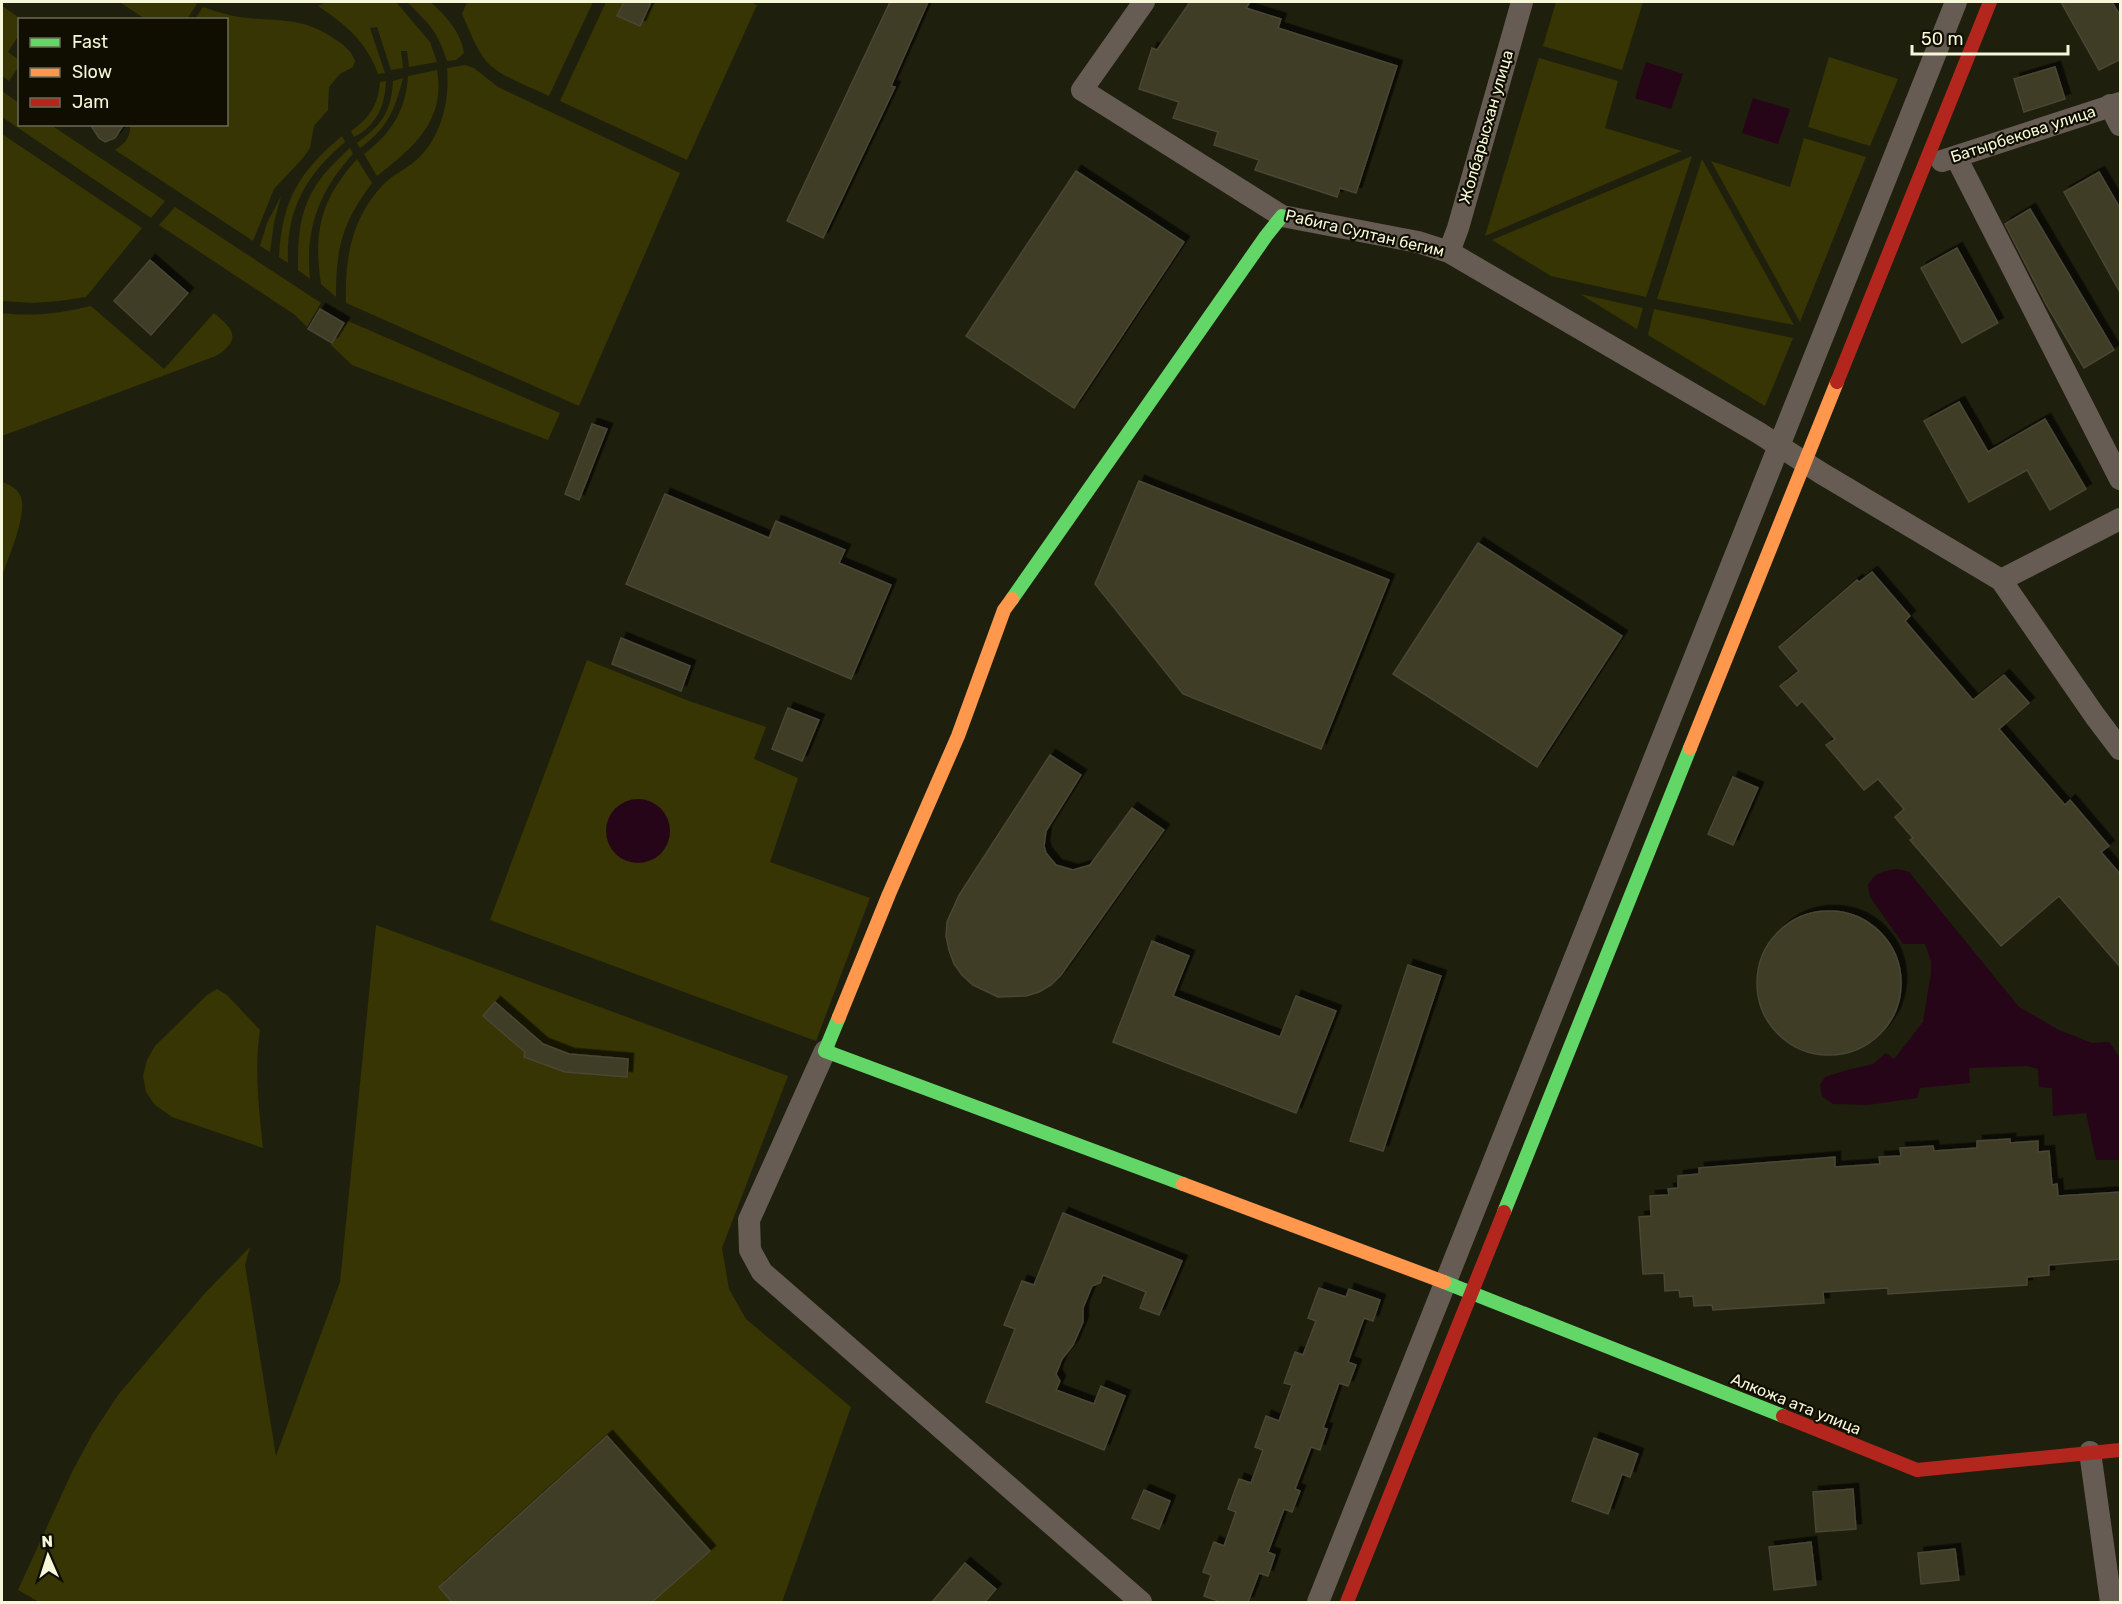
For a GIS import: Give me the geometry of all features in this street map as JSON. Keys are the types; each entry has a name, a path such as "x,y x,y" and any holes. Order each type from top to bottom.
{"street":[{"name":"Рабига Султан бегим","path":"1143,2 1082,90 1282,216 1418,242 1449,252 1779,445 2001,580"},
{"name":"Жолбарысхан улица","path":"1449,252 1458,228 1522,2"},
{"path":"1318,1602 1956,2"},
{"path":"1347,1602 1990,2"},
{"name":"Батырбекова улица","path":"1925,163 1947,160 2117,111"},
{"path":"1956,157 2121,479"},
{"path":"1141,1602 762,1272 750,1250 749,1220 825,1051 889,894 958,736 1004,610 1282,216"},
{"path":"2121,519 2001,580 2095,716 2121,749"},
{"name":"Алкожа ата улица","path":"825,1051 1473,1292 1917,1470 2121,1449"},
{"path":"2090,1452 2111,1602"}],"shaded area":[{"path":"193,2 197,4 188,18 144,18 121,3"},
{"path":"326,2 396,2 430,42 437,62 409,67 407,51 401,51 403,68 391,70 377,27 370,28 385,73 378,74 368,52 354,35 318,6"},
{"path":"407,2 430,2 436,7 456,32 464,53 456,60 447,61 432,28"},
{"path":"467,2 593,2 549,96 507,76 486,61 475,44 462,14"},
{"path":"606,2 750,2 757,5 687,160 560,101"},
{"path":"1556,2 1643,2 1622,70 1543,46"},
{"path":"2,6 20,18 18,37 8,52 18,59 18,68 9,81 2,76"},
{"path":"203,7 239,17 299,23 321,31 343,45 355,61 353,67 340,74 329,87 328,110 314,126 310,148 274,189 253,241 115,150 127,140 130,126 228,126 228,18 196,18"},
{"path":"1829,57 1898,79 1870,146 1808,127"},
{"path":"1539,58 1618,81 1605,128 1682,151 1485,236"},
{"path":"1646,62 1683,74 1671,109 1635,98"},
{"path":"465,65 474,68 498,87 680,173 579,406 346,303 349,253 366,207 390,178 413,163 431,143 442,120 445,107 447,68"},
{"path":"437,70 436,104 424,132 403,155 377,176 364,154 382,138 395,120 404,100 408,76"},
{"path":"403,78 389,118 377,134 360,148 357,143 384,117 390,102 393,81"},
{"path":"386,81 382,107 374,121 354,137 351,131 368,116 375,104 380,82"},
{"path":"2,91 18,102 18,126 52,126 165,201 151,218 2,117"},
{"path":"1753,98 1790,109 1778,144 1742,133"},
{"path":"2,134 142,228 86,297 33,303 2,301"},
{"path":"342,136 345,142 319,168 301,195 290,227 288,263 279,257 284,219 289,203 314,162"},
{"path":"1804,138 1866,157 1800,322 1711,161 1790,187"},
{"path":"350,148 353,154 331,182 312,227 310,279 298,270 300,232 307,202 324,175"},
{"path":"1692,156 1646,297 1551,276 1492,240"},
{"path":"357,159 372,183 347,224 339,250 336,297 321,284 319,232 322,217 335,188"},
{"path":"1702,159 1794,325 1657,299"},
{"path":"281,196 270,252 260,246 267,223"},
{"path":"175,207 321,303 307,327 295,315 159,225"},
{"path":"1580,294 1643,308 1637,329"},
{"path":"91,306 164,369 214,313 230,329 232,339 230,344 216,356 2,436 2,313 47,314"},
{"path":"1654,309 1793,338 1765,406 1648,335"},
{"path":"348,321 560,413 548,440 352,365 331,345"},
{"path":"2,482 10,485 20,495 22,513 2,577"},
{"path":"587,660 689,701 766,727 754,759 798,778 770,862 870,898 816,1041 490,920"},
{"path":"632,799 644,799 661,808 668,819 670,831 668,843 661,854 644,863 632,863 620,858 611,849 606,837 606,825 611,813 620,804"},
{"path":"1898,869 1909,872 2019,1007 2059,1030 2092,1043 2109,1042 2120,1058 2120,1160 2096,1160 2086,1113 2053,1116 2052,1088 2039,1087 2038,1069 2027,1066 1969,1068 1970,1083 1920,1088 1917,1098 1868,1105 1833,1104 1822,1096 1820,1085 1825,1077 1873,1064 1886,1053 1894,1059 1923,1022 1931,973 1931,961 1925,944 1903,944 1870,897 1868,885 1880,873"},
{"path":"376,925 788,1076 722,1248 729,1289 746,1319 851,1407 782,1602 39,1602 18,1590 72,1472 93,1433 118,1395 206,1292 250,1247 245,1265 276,1456 340,1282"},
{"path":"217,989 227,995 260,1030 257,1074 263,1148 172,1117 155,1105 146,1092 143,1076 147,1060 155,1046 207,995"}],"building":[{"path":"624,2 651,2 640,26 617,16"},
{"path":"890,2 928,2 891,86 895,87 823,238 787,221"},
{"path":"1190,2 1250,2 1246,8 1281,19 1278,28 1397,66 1356,193 1340,188 1337,197 1255,170 1259,160 1214,145 1218,132 1173,118 1179,102 1139,89 1152,48 1157,50"},
{"path":"2061,2 2112,2 2121,17 2121,59 2099,70"},
{"path":"2055,67 2065,99 2024,112 2014,79"},
{"path":"91,126 123,126 115,138 105,142 99,138"},
{"path":"1076,171 1184,242 1074,408 966,336"},
{"path":"2099,172 2121,210 2121,294 2064,192"},
{"path":"2030,209 2114,350 2084,368 2046,304 2005,224"},
{"path":"1957,248 1998,323 1962,343 1921,268"},
{"path":"150,260 188,293 151,335 114,301"},
{"path":"320,309 344,323 332,343 308,329"},
{"path":"1959,402 1988,452 2045,419 2086,489 2050,510 2027,470 1969,502 1924,421"},
{"path":"592,424 607,429 579,500 565,494"},
{"path":"1139,481 1389,580 1321,749 1183,694 1095,584"},
{"path":"665,494 769,538 776,521 845,550 839,563 891,585 851,679 626,584"},
{"path":"1478,543 1622,636 1537,767 1393,674"},
{"path":"1872,572 1910,616 1905,621 1973,700 2004,675 2029,703 1999,729 2065,805 2070,800 2109,846 2101,852 2121,875 2121,968 2059,896 2001,946 1910,840 1913,838 1895,817 1904,809 1878,779 1864,790 1826,745 1835,739 1802,701 1797,706 1780,686 1799,671 1779,647 1857,580 1859,582"},
{"path":"621,638 690,666 681,691 612,664"},
{"path":"788,708 819,720 802,761 772,749"},
{"path":"1050,755 1081,775 1046,831 1044,846 1046,853 1056,865 1073,870 1090,865 1132,808 1164,830 1061,975 1039,992 1026,996 998,997 973,985 954,964 946,936 947,922 959,895"},
{"path":"1733,777 1758,788 1733,845 1708,834"},
{"path":"1829,911 1856,917 1869,923 1880,932 1889,943 1895,956 1901,983 1895,1010 1889,1023 1880,1034 1869,1043 1856,1049 1829,1055 1802,1049 1789,1043 1778,1034 1769,1023 1763,1010 1757,983 1763,956 1769,943 1778,932 1789,923 1802,917"},
{"path":"1152,941 1189,956 1173,996 1280,1037 1296,996 1336,1011 1296,1113 1113,1042"},
{"path":"1408,965 1441,976 1383,1151 1350,1141"},
{"path":"495,1002 543,1044 569,1054 628,1059 627,1077 565,1072 524,1057 525,1052 483,1016"},
{"path":"2010,1139 2010,1143 2038,1141 2038,1152 2049,1151 2052,1185 2057,1184 2058,1196 2121,1192 2121,1259 2049,1265 2049,1275 2027,1277 2027,1285 1888,1294 1888,1288 1823,1292 1824,1303 1713,1310 1712,1305 1694,1306 1693,1296 1680,1297 1679,1290 1665,1291 1664,1273 1643,1274 1639,1217 1651,1216 1650,1196 1669,1195 1668,1189 1678,1188 1678,1176 1699,1174 1699,1168 1835,1157 1835,1167 1880,1164 1879,1157 1901,1156 1900,1148 1933,1146 1934,1151 1977,1148 1977,1141"},
{"path":"1063,1213 1182,1261 1159,1315 1140,1308 1146,1292 1103,1275 1100,1283 1092,1286 1083,1308 1083,1322 1056,1374 1060,1381 1056,1390 1094,1404 1101,1386 1125,1396 1104,1450 986,1402 1015,1329 1004,1325 1022,1281 1034,1285"},
{"path":"1319,1288 1346,1297 1349,1289 1380,1300 1373,1321 1364,1318 1348,1362 1356,1365 1348,1386 1339,1383 1323,1428 1327,1429 1320,1450 1311,1447 1295,1489 1300,1491 1292,1512 1284,1509 1268,1552 1275,1555 1268,1576 1259,1573 1248,1602 1221,1602 1204,1596 1211,1575 1203,1572 1214,1542 1224,1546 1236,1512 1228,1509 1239,1479 1251,1483 1263,1450 1255,1447 1266,1416 1279,1421 1292,1385 1284,1383 1295,1352 1303,1355 1316,1321 1308,1318"},
{"path":"607,1436 710,1551 652,1602 452,1602 439,1587"},
{"path":"1594,1438 1638,1454 1630,1477 1622,1474 1608,1514 1572,1501"},
{"path":"1853,1489 1856,1529 1816,1532 1813,1492"},
{"path":"1144,1490 1170,1501 1159,1529 1132,1518"},
{"path":"1811,1542 1816,1585 1774,1590 1769,1547"},
{"path":"1955,1549 1959,1580 1921,1584 1918,1553"},
{"path":"965,1563 996,1589 985,1602 932,1602"}],"traffic: fast":[{"path":"1012,599 1282,216"},
{"path":"1504,1212 1690,748"},
{"path":"839,1017 825,1051 1183,1184"},
{"path":"1444,1282 1783,1416"}],"traffic: slow":[{"path":"1690,748 1837,382"},
{"path":"839,1017 889,894 958,736 1004,610 1012,599"},
{"path":"1183,1184 1444,1282"}],"traffic: jam":[{"path":"1837,382 1990,2"},
{"path":"1347,1602 1504,1212"},
{"path":"1783,1416 1917,1470 2120,1450"}]}
